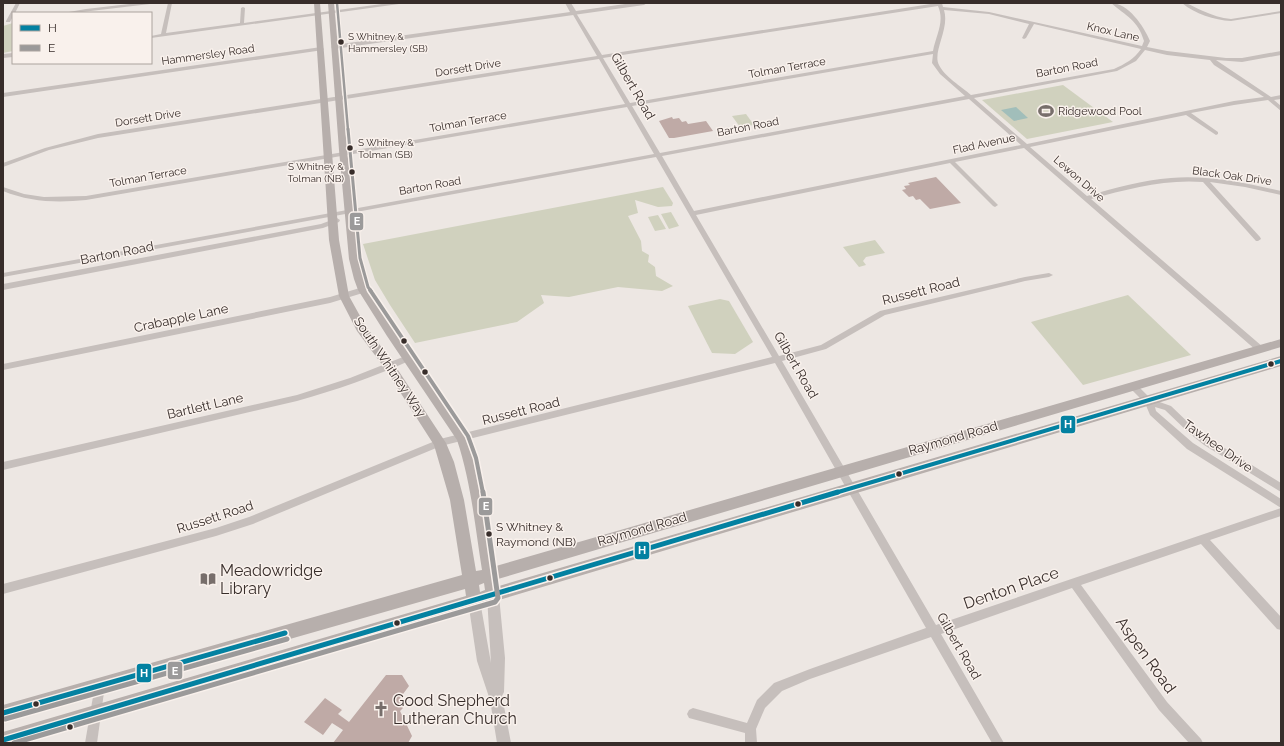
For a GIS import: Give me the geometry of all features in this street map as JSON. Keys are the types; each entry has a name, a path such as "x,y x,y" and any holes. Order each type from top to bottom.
{"main road":[{"name":"South Whitney Way","path":"317,3 336,257 344,296 362,328 390,367 440,443 447,462 457,500 474,601"},
{"name":"South Whitney Way","path":"331,3 338,98 354,259 364,290 408,358 426,382 463,438 471,467 493,596"},
{"path":"321,49 328,53 332,75 337,82"},
{"name":"Raymond Road","path":"3,713 471,580 841,470 1281,343"},
{"name":"Raymond Road","path":"3,740 493,596 1281,361"}],"street":[{"path":"13,12 18,3"},
{"path":"71,12 120,3"},
{"path":"82,10 150,3"},
{"path":"163,35 170,3"},
{"path":"152,36 399,3"},
{"name":"Gilbert Road","path":"568,3 777,359 851,489 935,631 998,743"},
{"path":"334,47 644,3"},
{"path":"1112,3 1135,18 1142,26 1147,41 1144,49"},
{"path":"1184,3 1226,25 1230,24 1231,20"},
{"name":"Knox Lane","path":"940,5 1032,23 1144,49 1226,60 1242,60 1281,52"},
{"name":"Lewon Drive","path":"940,5 944,20 936,52 936,64 939,69 969,97 1260,349"},
{"name":"Dorsett Drive","path":"3,165 47,149 92,138 324,100 940,5"},
{"path":"242,24 243,8"},
{"path":"1214,18 1231,20 1281,12"},
{"path":"1024,38 1032,23"},
{"name":"Hammersley Road","path":"3,95 321,49"},
{"name":"Barton Road","path":"3,275 333,219 350,212 1115,70 1135,60 1144,49"},
{"name":"Tolman Terrace","path":"3,189 34,199 59,200 86,198 936,52"},
{"path":"1210,58 1216,64 1269,98 1281,109"},
{"name":"Flad Avenue","path":"692,214 1234,103 1281,97"},
{"path":"1187,113 1216,133"},
{"path":"951,161 995,205"},
{"name":"Black Oak Drive","path":"1086,198 1170,180 1205,180 1281,193"},
{"path":"1205,180 1258,239"},
{"name":"Barton Road","path":"3,286 324,226 333,219"},
{"name":"Russett Road","path":"3,589 216,532 250,521 440,443 777,359 823,346 884,313 1025,279 1049,275"},
{"name":"Crabapple Lane","path":"3,367 344,296 364,290"},
{"name":"Bartlett Lane","path":"3,466 290,400 331,388 390,367 408,358"},
{"name":"Tawhee Drive","path":"1133,386 1148,401 1153,413 1190,446 1281,504"},
{"name":"Tawhee Drive","path":"1148,401 1168,408 1192,431 1207,442 1281,488"},
{"name":"Denton Place","path":"750,730 761,704 778,687 810,674 1281,512"},
{"path":"1202,538 1281,625"},
{"name":"Aspen Road","path":"1074,583 1163,706 1197,743"},
{"name":"South Whitney Way","path":"493,596 498,658 497,700"},
{"name":"South Whitney Way","path":"474,601 484,661 497,700 504,743"},
{"path":"90,743 100,685"},
{"path":"693,714 750,730 751,743"}],"green space":[{"path":"12,23 12,51 3,53 3,26"},
{"name":"Ridgewood Pool","path":"1063,85 1113,122 1027,139 982,100"},
{"path":"746,114 754,125 740,127 732,116"},
{"path":"663,187 673,203 672,206 658,207 635,200 638,213 628,216 641,241 642,251 649,255 648,262 655,267 656,276 673,286 662,291 618,287 569,297 541,295 544,303 517,322 415,343 375,280 363,244"},
{"path":"671,212 679,226 669,229 661,214"},
{"path":"658,215 666,229 655,231 648,217"},
{"path":"875,240 885,253 866,257 863,261 866,265 859,267 843,247"},
{"path":"1128,295 1191,355 1083,385 1031,322"},
{"path":"720,299 729,301 753,342 735,354 712,353 688,306"}],"water":[{"path":"1016,107 1028,118 1014,121 1001,110"}],"building":[{"path":"672,117 673,119 679,118 682,122 686,121 688,124 706,121 713,131 669,138 659,121"},
{"path":"936,177 961,203 930,209 920,199 916,200 913,196 909,197 902,190 906,189 904,186 910,185 908,183"},
{"name":"Good Shepherd Lutheran Church","path":"386,675 402,675 409,686 400,698 403,708 400,711 412,736 408,743 333,743 343,730 332,723 323,735 304,722 325,698 342,710 338,714 349,722"}],"transit line":[{"name":"E","path":"14,743 495,602 498,598 486,509 476,458 468,436 368,287 360,258 337,3"},
{"name":"H","path":"3,740 1281,361"},
{"name":"H","path":"3,713 285,633"},
{"name":"E","path":"5,719 287,639"}],"place":[{"name":"S Whitney & Hammersley (SB)","path":"341,42"},
{"name":"Ridgewood Pool","path":"1046,111"},
{"name":"S Whitney & Tolman (SB)","path":"350,148"},
{"name":"S Whitney & Tolman (NB)","path":"352,172"},
{"name":"S Whitney & Raymond (NB)","path":"489,534"},
{"name":"Meadowridge Library","path":"208,579"},
{"name":"Good Shepherd Lutheran Church","path":"381,709"}]}
